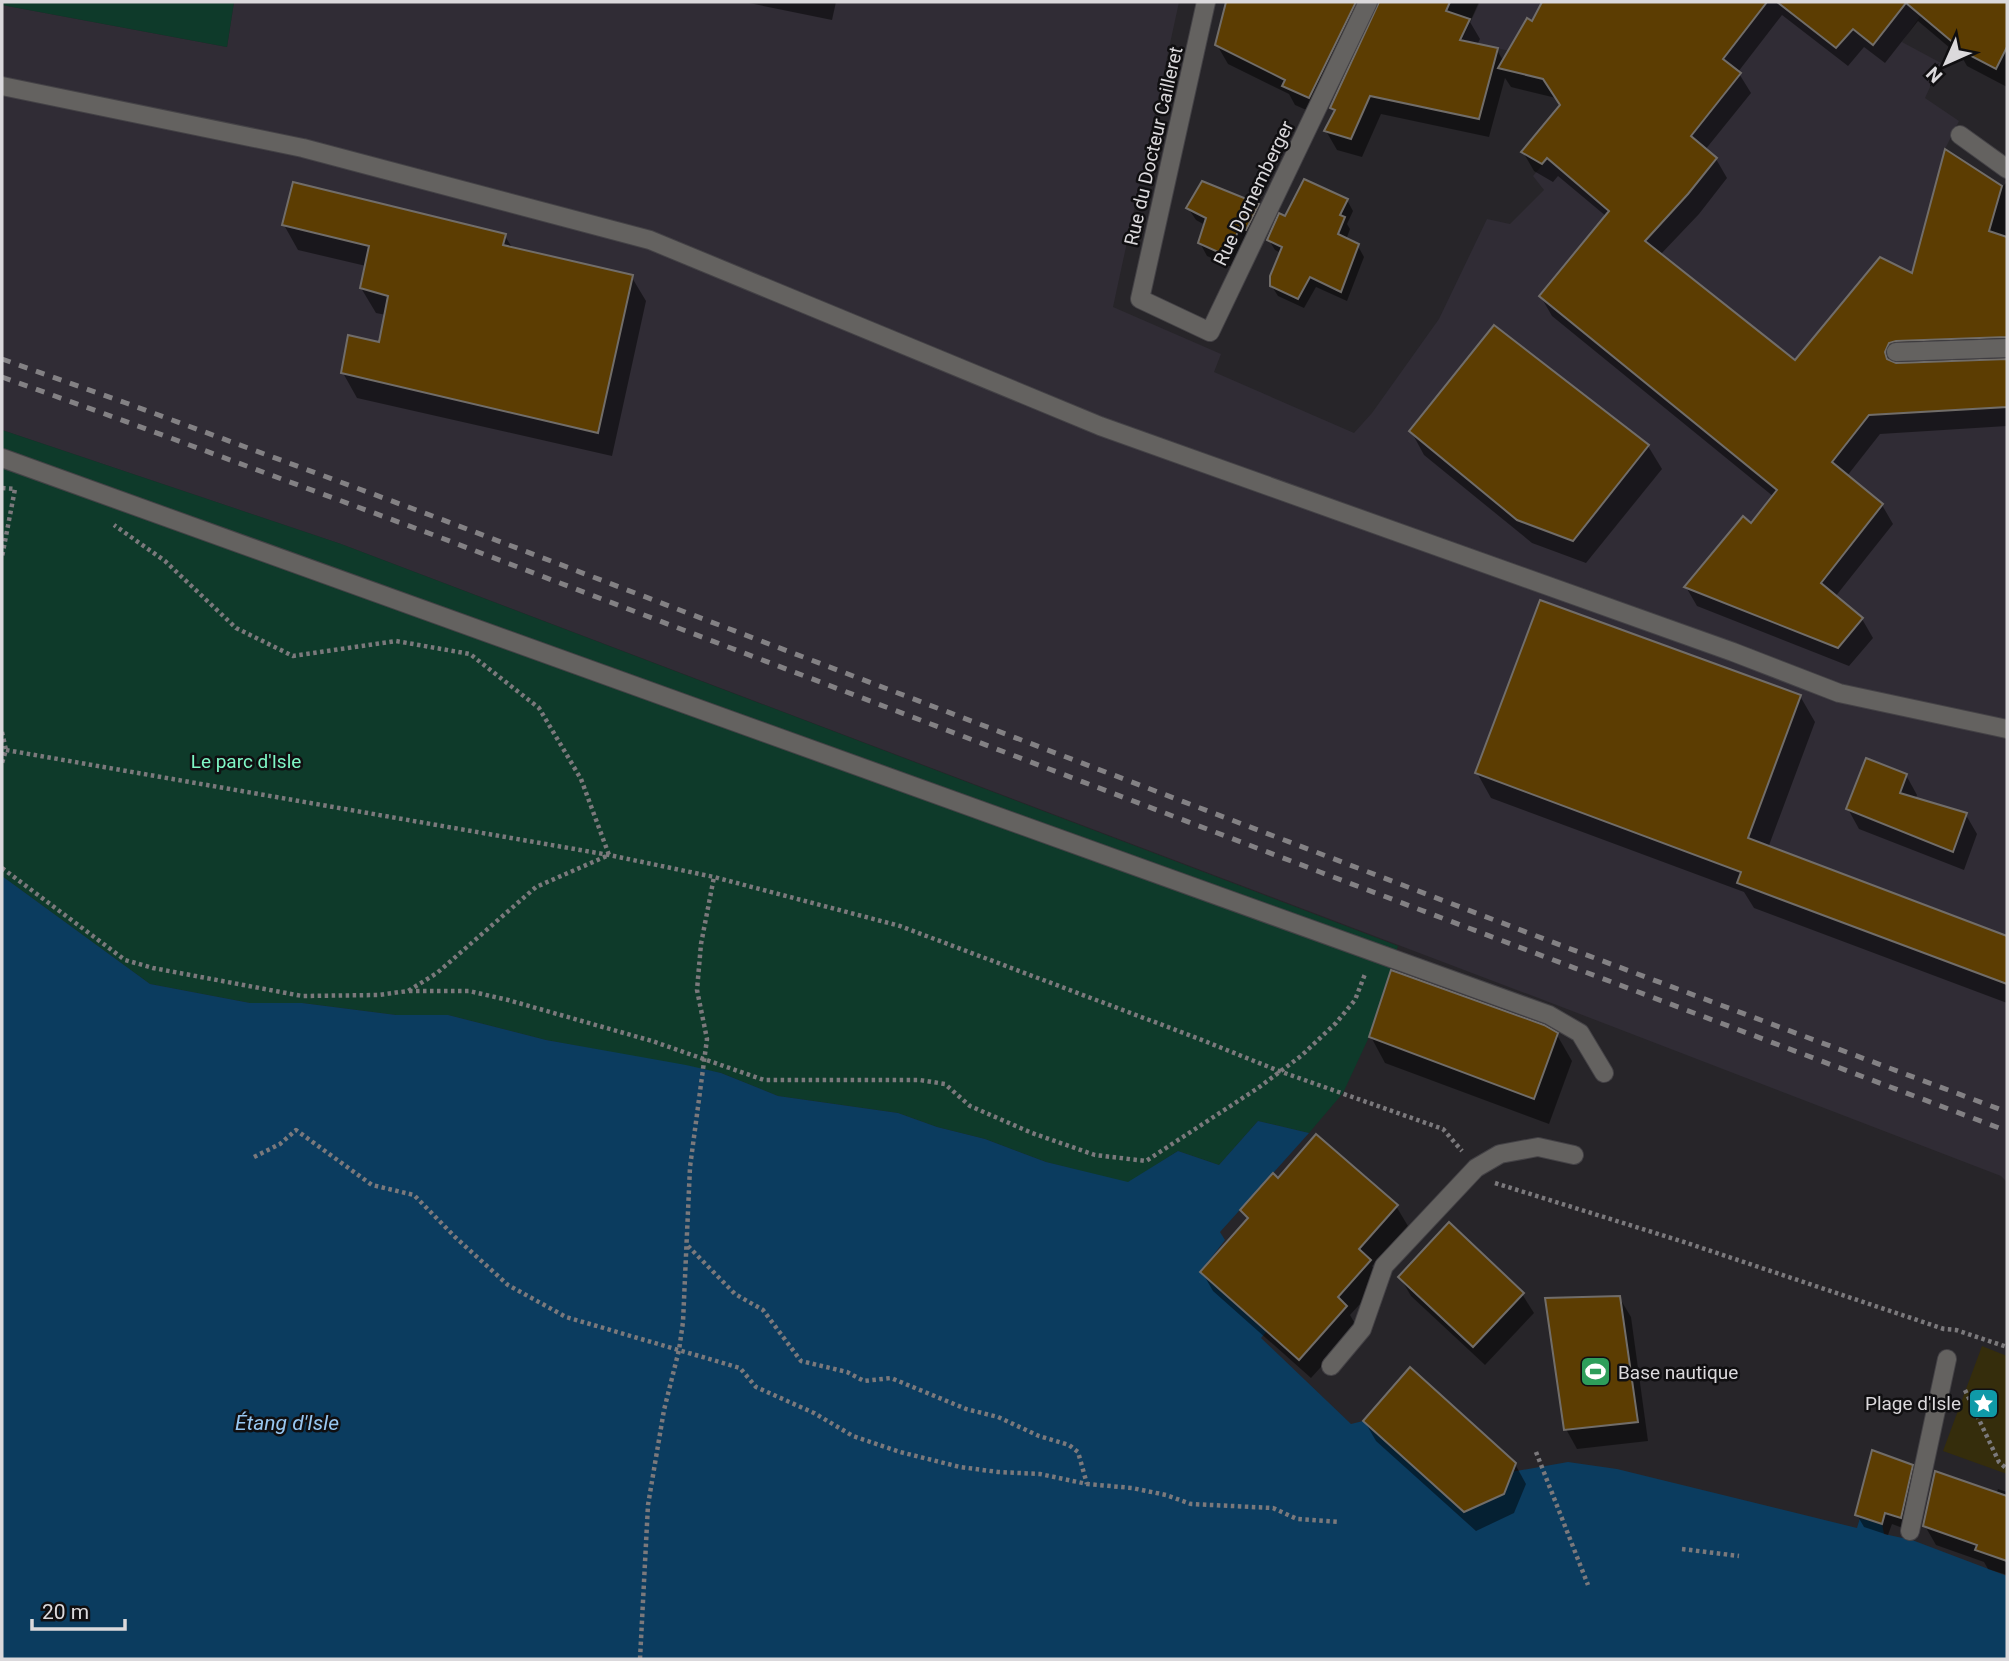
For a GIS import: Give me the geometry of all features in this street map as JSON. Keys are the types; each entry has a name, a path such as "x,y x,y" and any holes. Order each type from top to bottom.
{"street":[{"name":"Rue du Docteur Cailleret","path":"1140,299 1206,2"},
{"name":"Rue Dornemberger","path":"1140,299 1210,332 1368,2"},
{"path":"2,86 303,148 650,240 1100,426 1733,652 1839,693 2007,729"},
{"path":"1959,135 2007,169"},
{"path":"1896,352 2007,348"},
{"path":"2,458 1549,1015 1580,1032 1604,1073"},
{"path":"1331,1366 1362,1329 1384,1266 1476,1168 1500,1154 1538,1147 1574,1155"},
{"path":"1910,1531 1947,1359"}],"path":[{"path":"2,488 15,489 2,557"},
{"path":"104,519 165,561 236,628 293,656 396,641 470,654 539,708 581,779 609,855"},
{"path":"2,732 6,750 2,763"},
{"path":"6,750 609,855 714,877 900,926 1279,1071 1443,1129 1486,1180 2007,1347"},
{"path":"408,991 438,973 536,887 609,855"},
{"path":"2,868 125,960 153,968 302,996 469,991 652,1041 705,1064 764,1080 920,1080 945,1084 970,1106 1032,1133 1095,1155 1146,1161 1258,1088 1301,1056 1336,1023 1355,1000 1363,982"},
{"path":"640,1659 648,1505 664,1410 683,1322 690,1167 707,1039 697,990 701,944 714,877"},
{"path":"254,1157 280,1144 296,1130 372,1185 414,1195 508,1285 566,1317 740,1368 756,1387 814,1413 853,1436 900,1452 960,1467 1132,1488 1166,1495 1191,1504 1273,1507 1297,1519 1340,1522"},
{"path":"687,1245 735,1294 763,1310 801,1362 848,1372 864,1381 891,1378 967,1409 998,1417 1039,1436 1069,1445 1078,1452 1087,1484"},
{"path":"1965,1382 1965,1392 1999,1462 2007,1469"},
{"path":"1536,1452 1588,1586"},
{"path":"1682,1549 1738,1556"}],"shaded area":[{"path":"234,2 1179,2 1113,307 1221,354 1214,372 1354,433 1372,413 1439,319 1487,219 1510,224 1544,190 1533,176 1574,128 1527,55 1462,40 1480,2 1930,2 1902,42 1941,63 1925,98 1959,121 1945,149 1912,273 1869,414 2007,407 2007,1182 2001,1176 1554,1004 341,544 2,430 2,5 227,47"}],"green space":[{"path":"2,2 234,2 227,47 2,5"},
{"name":"Le parc d'Isle","path":"2,430 341,544 1398,946 1369,1037 1343,1093 1309,1133 1258,1121 1219,1165 1178,1151 1128,1183 1046,1162 985,1139 937,1127 898,1113 778,1096 721,1073 546,1040 448,1015 396,1015 302,1003 250,1003 150,984 2,876"}],"sand":[{"name":"Plage d'Isle","path":"1982,1346 2007,1356 2007,1474 1943,1451"}],"water":[{"name":"Étang d'Isle","path":"2,876 150,984 250,1003 302,1003 396,1015 448,1015 546,1040 721,1073 778,1096 898,1113 937,1127 985,1139 1046,1162 1128,1182 1178,1151 1219,1165 1258,1121 1309,1133 1220,1232 1225,1240 1200,1272 1267,1331 1261,1338 1351,1424 1363,1421 1464,1512 1504,1494 1511,1472 1568,1462 1617,1469 1857,1528 1860,1518 1882,1524 1884,1534 1912,1540 2007,1576 2007,1659 2,1659"}],"building":[{"path":"1226,2 1356,2 1309,98 1282,86 1285,80 1215,45"},
{"path":"1379,2 1450,2 1446,11 1470,19 1460,40 1498,48 1479,119 1370,96 1351,139 1324,131 1335,110 1330,108"},
{"path":"1542,2 1767,2 1723,59 1741,73 1691,136 1717,158 1645,241 1795,360 1880,257 1912,273 1945,149 2002,186 1989,231 2007,237 2007,337 1896,341 1889,343 1885,352 1887,359 1896,363 2007,359 2007,407 1869,415 1832,462 1883,504 1821,583 1863,618 1838,648 1684,587 1743,516 1751,523 1777,490 1539,296 1609,211 1547,158 1542,164 1521,152 1560,105 1543,79 1498,68 1527,18 1532,21"},
{"path":"1777,2 2007,2 2007,47 1996,69 1954,47 1956,45 1906,3 1873,45 1853,29 1836,48"},
{"path":"1304,179 1348,199 1340,215 1345,217 1338,234 1359,244 1341,292 1310,277 1298,299 1270,286 1270,276 1282,247 1267,240 1279,213 1285,216"},
{"path":"1202,181 1259,204 1246,230 1240,227 1227,256 1198,243 1206,218 1186,208"},
{"path":"293,182 506,234 503,245 633,275 598,433 341,373 348,335 379,342 388,296 360,288 369,246 282,225"},
{"path":"1494,325 1649,445 1573,541 1517,520 1409,431"},
{"path":"1540,600 1801,695 1748,838 2007,936 2007,984 1737,883 1741,872 1475,773"},
{"path":"1866,758 1907,774 1900,793 1967,813 1953,852 1846,809"},
{"path":"1391,970 1544,1025 1558,1033 1534,1099 1369,1037"},
{"path":"1316,1134 1398,1205 1359,1249 1371,1260 1338,1297 1347,1306 1299,1360 1200,1272 1248,1218 1240,1210 1273,1173 1278,1178"},
{"path":"1449,1222 1524,1293 1473,1347 1398,1277"},
{"path":"1620,1296 1638,1422 1564,1430 1545,1298"},
{"path":"1410,1367 1516,1463 1504,1494 1464,1512 1363,1421"},
{"path":"1872,1450 1913,1465 1901,1518 1885,1513 1882,1524 1855,1515"},
{"path":"1935,1471 2007,1496 2007,1561 1975,1550 1977,1545 1923,1526"}],"railway":[{"path":"2,359 438,518 2007,1112"},
{"path":"2,377 431,534 2007,1131"}],"place":[{"name":"Base nautique","path":"1595,1372"},
{"name":"Plage d'Isle","path":"1984,1403"}]}
